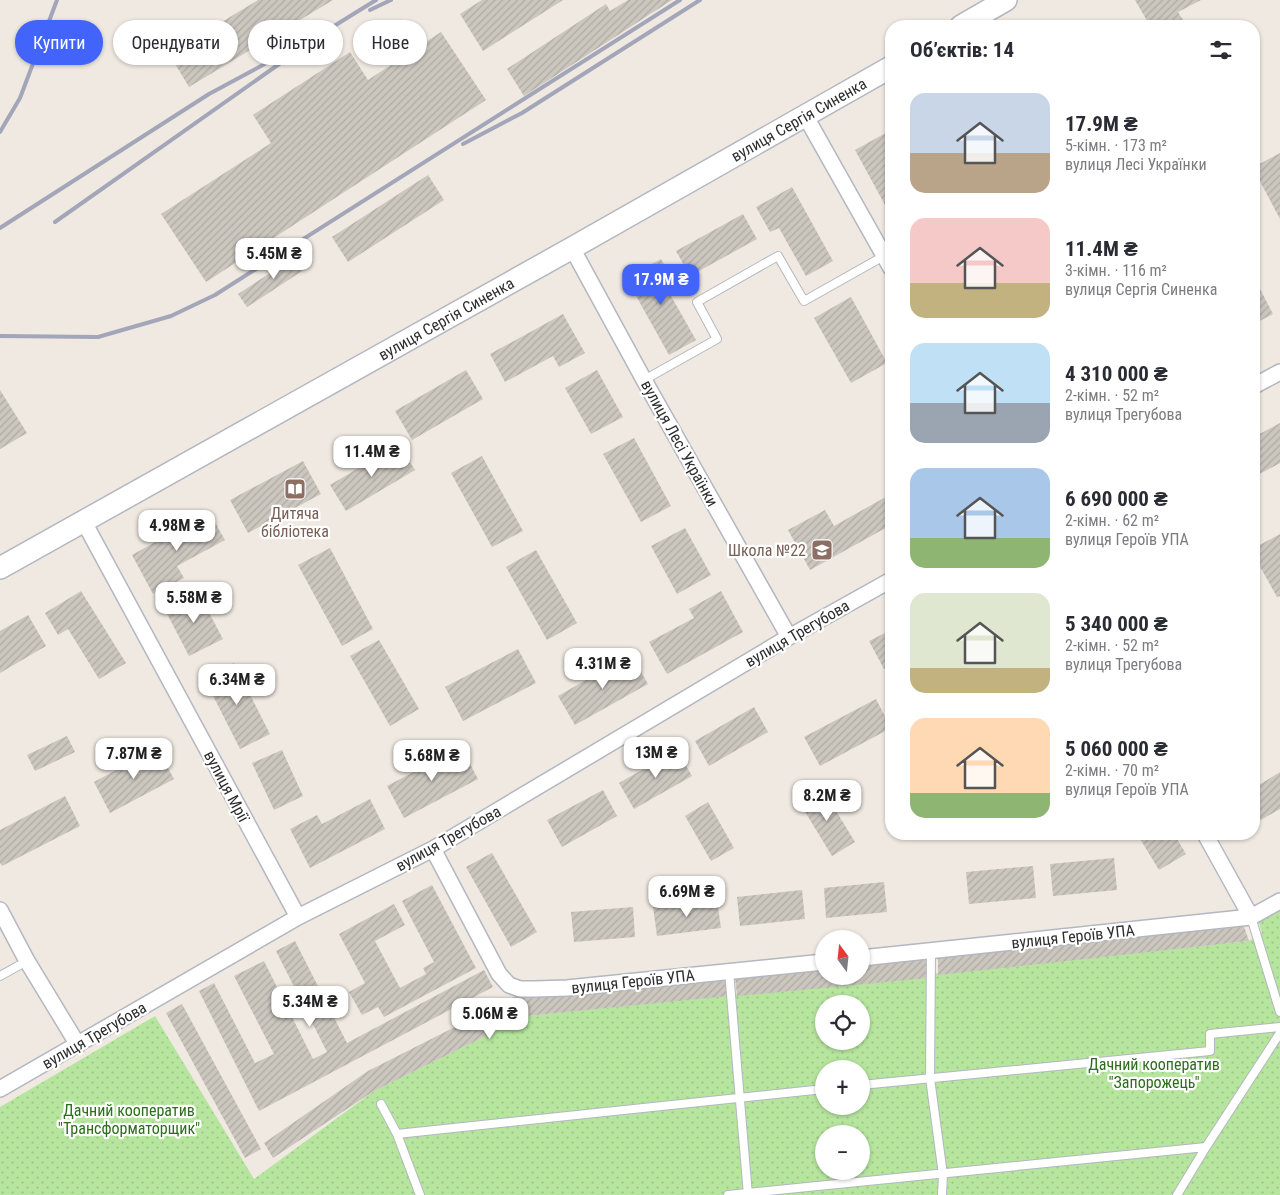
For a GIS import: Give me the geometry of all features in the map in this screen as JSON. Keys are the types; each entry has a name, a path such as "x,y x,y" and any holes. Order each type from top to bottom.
{"street":[{"path":"971,20 1006,0"},
{"name":"вулиця Сергія Синенка","path":"0,568 806,117 885,71"},
{"path":"806,117 885,257"},
{"name":"вулиця Лесі Українки","path":"572,248 789,637"},
{"path":"1260,383 1280,372"},
{"name":"вулиця Мрії","path":"84,522 298,917"},
{"name":"вулиця Трегубова","path":"0,1089 298,917 433,848 789,637 885,583"},
{"path":"1208,840 1251,917"},
{"name":"вулиця Героїв УПА","path":"433,848 499,974 509,985 527,989 567,988 815,963"},
{"name":"вулиця Героїв УПА","path":"870,957 1251,917 1280,901"},
{"path":"0,910 78,1045"}],"lane":[{"path":"644,380 717,338 697,302 778,256 804,301 885,263"},
{"path":"1251,917 1280,1012"},
{"path":"931,951 930,1078 943,1174 942,1195"},
{"path":"0,976 28,961"},
{"path":"729,971 748,1194"},
{"path":"870,1084 1210,1051 1210,1034 1280,1027"},
{"path":"1177,1195 1280,1033"},
{"path":"397,1134 815,1090"},
{"path":"381,1104 397,1134 420,1195"},
{"path":"728,1195 1206,1147"}],"green space":[{"name":"Дачний кооператив \"Запорожець\"","path":"1280,907 1280,1195 0,1195 0,1107 155,1016 254,1179 374,1091 526,1016 825,985 870,985 870,980 1249,941 1262,933 1258,920"}],"building":[{"path":"258,0 333,0 300,20 248,20 248,51 238,57 238,20 225,20"},
{"path":"482,0 563,0 483,51 460,14"},
{"path":"628,0 672,0 524,96 507,69 606,4 610,11"},
{"path":"1135,0 1201,0 1178,12 1183,20 1147,20"},
{"path":"441,32 486,100 206,282 161,214 271,143 253,115 330,65 343,65 343,57 350,52 353,57 353,65 358,65 368,80 391,65 427,65 427,41"},
{"path":"176,65 225,65 189,87"},
{"path":"885,133 885,205 855,150"},
{"path":"1280,153 1280,219 1260,181 1260,164"},
{"path":"428,175 444,200 348,262 332,237"},
{"path":"792,187 833,261 806,276 779,228 770,232 756,207"},
{"path":"743,214 757,239 690,276 676,251"},
{"path":"301,253 310,266 247,307 238,294"},
{"path":"661,259 676,285 667,289 696,340 669,355 626,278"},
{"path":"1260,289 1273,314 1260,321"},
{"path":"851,297 885,359 885,364 851,383 814,318"},
{"path":"563,314 585,353 559,367 553,356 505,382 490,354"},
{"path":"466,370 483,399 412,440 395,411"},
{"path":"597,370 623,417 591,434 565,388"},
{"path":"0,390 27,433 0,449"},
{"path":"1280,423 1280,463 1260,474 1260,434"},
{"path":"634,438 671,506 641,522 603,454"},
{"path":"399,444 415,470 346,511 330,485"},
{"path":"482,456 523,531 492,547 451,473"},
{"path":"303,461 321,494 248,533 230,500"},
{"name":"Школа №22","path":"885,497 885,528 810,570 788,530 825,510 834,526"},
{"path":"209,512 225,540 177,566 184,578 153,594 132,555"},
{"path":"685,528 711,575 677,594 651,546"},
{"path":"1280,534 1280,596 1277,597 1260,567 1260,545"},
{"path":"330,548 373,629 342,646 298,565"},
{"path":"536,550 577,623 547,640 506,567"},
{"path":"81,591 126,663 99,679 68,629 58,635 45,613"},
{"path":"721,591 743,632 667,674 649,642 694,618 689,609"},
{"path":"198,592 223,639 189,656 165,610"},
{"path":"28,615 46,646 0,673 0,631"},
{"path":"885,633 884,669 869,641"},
{"path":"379,640 419,709 390,726 350,656"},
{"path":"518,649 536,683 463,721 445,687"},
{"path":"631,654 648,684 575,725 558,696"},
{"path":"234,663 270,734 240,749 204,678"},
{"path":"876,699 885,716 885,731 820,766 804,737"},
{"path":"754,707 768,732 709,766 695,741"},
{"path":"67,736 75,752 35,771 27,755"},
{"path":"461,747 478,779 404,818 387,786"},
{"path":"157,748 174,779 110,813 94,782"},
{"path":"282,750 303,796 274,810 252,763"},
{"path":"677,750 692,776 634,809 619,783"},
{"path":"1280,772 1280,809 1260,821 1260,784"},
{"path":"822,788 855,842 832,856 799,802"},
{"path":"603,790 617,816 562,847 547,820"},
{"path":"65,796 80,826 2,866 0,863 0,830"},
{"path":"370,799 385,829 310,868 290,829 317,815 322,824"},
{"path":"708,802 734,848 711,861 685,816"},
{"path":"1141,840 1178,840 1186,854 1159,870"},
{"path":"492,853 537,932 511,947 466,867"},
{"path":"1114,858 1117,890 1053,896 1050,864"},
{"path":"1033,866 1036,898 969,904 966,872"},
{"path":"884,882 887,912 826,918 824,888"},
{"path":"432,885 476,968 384,1017 378,1007 362,1015 349,992 365,983 339,934 394,904 405,925 375,941 400,988 426,974 423,968 434,962 402,901"},
{"path":"802,890 805,919 740,926 737,897"},
{"path":"717,900 721,928 657,936 653,907"},
{"path":"633,907 635,937 574,942 571,912"},
{"path":"1242,921 1249,941 938,975 938,957"},
{"path":"295,941 347,1043 484,970 493,987 259,1111 199,991 214,983 255,1063 274,1054 234,976 264,961 313,1059 327,1052 276,951"},
{"path":"927,959 928,978 870,983 870,964"},
{"path":"815,970 815,985 854,985 737,996 735,977"},
{"path":"726,977 728,996 526,1016 374,1091 273,1158 264,1143 368,1071 516,996"},
{"path":"182,1004 261,1149 245,1158 166,1013"}],"railway":[{"path":"0,132 20,98 57,0"},
{"path":"0,228 209,94 326,31 376,0"},
{"path":"370,10 391,0"},
{"path":"0,336 98,337 171,316 215,295 680,0"},
{"path":"463,144 522,113 700,0"},
{"path":"55,222 278,65"}],"place":[{"name":"Дитяча бібліотека","path":"295,489"},
{"name":"Школа №22","path":"822,550"}],"park label":[{"name":"Дачний кооператив \"Трансформаторщик\"","path":"129,1119"}]}
